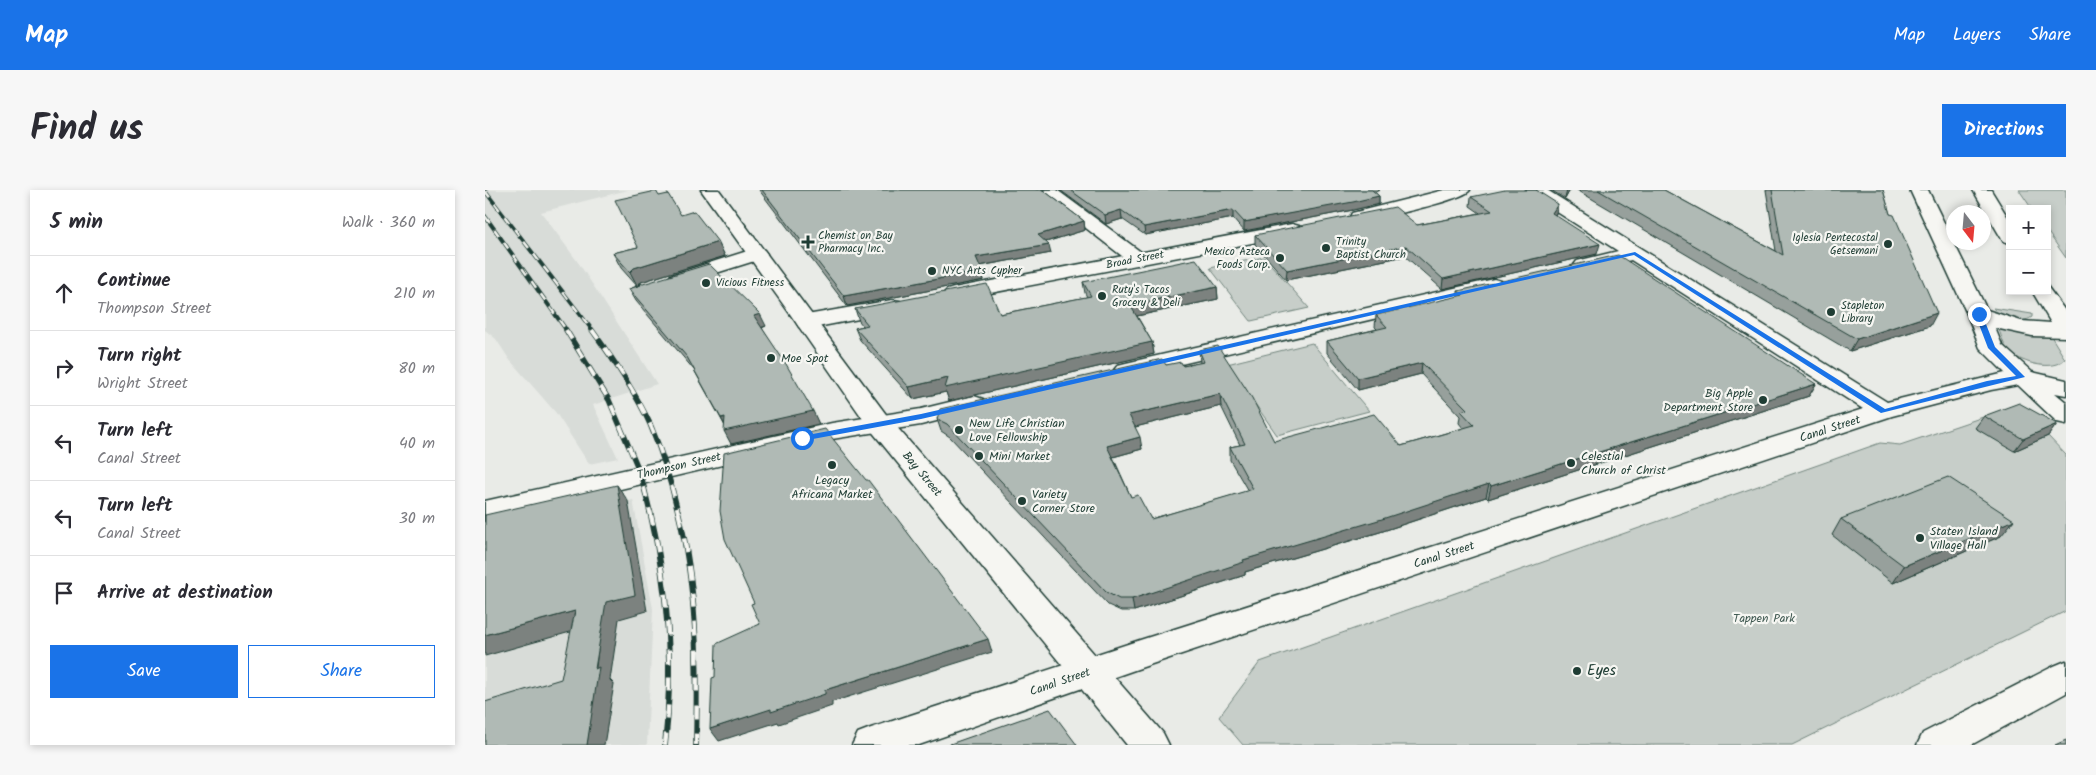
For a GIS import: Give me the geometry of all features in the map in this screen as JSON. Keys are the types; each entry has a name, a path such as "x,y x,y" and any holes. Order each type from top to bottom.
{"street":[{"name":"Bay Street","path":"710,190 879,423 1151,745"},
{"path":"1046,190 1138,259"},
{"path":"1343,220 1437,198 1461,190"},
{"path":"1535,190 1883,412"},
{"path":"1919,190 1979,314 1991,348 2066,416"},
{"path":"1982,190 2006,230"},
{"name":"Broad Street","path":"937,298 1314,226"},
{"path":"1560,270 1635,253"},
{"path":"658,285 757,254"},
{"path":"1105,374 1511,281"},
{"path":"1979,314 1997,322 2028,329 2045,331 2066,330 2045,295"},
{"path":"807,322 909,303"},
{"name":"Canal Street","path":"871,745 1883,412 1989,382 2022,377 2066,388"},
{"name":"Thompson Street","path":"485,510 832,431 921,417 999,399"},
{"path":"1936,745 2066,676"}],"shaded area":[{"path":"485,190 628,190 541,212 580,265 657,384 593,405 618,458 589,464 556,413 509,359 496,339 485,330"},
{"path":"633,500 653,609 647,745 485,745 485,536"}],"green space":[{"path":"2019,190 2066,190 2066,258 2051,237 2051,205 2029,205"},
{"path":"1264,257 1309,308 1251,321 1210,268"},
{"path":"1993,308 2032,314 2032,317 2022,320 2011,319 2001,315"},
{"path":"1999,330 2051,336 2065,359 2053,365 2021,360 2007,350"},
{"path":"1312,343 1369,411 1277,435 1227,364"},
{"name":"Tappen Park","path":"1995,413 2048,436 2066,455 2066,611 1792,745 1243,745 1219,717 1260,662 1880,443 1900,445"}],"building":[{"path":"762,190 1043,190 1084,221 1038,235 1049,245 976,257 982,271 844,296"},
{"path":"1070,190 1372,190 1379,196 1244,222 1233,210 1144,227 1121,210 1105,215"},
{"path":"1505,190 1536,190 1558,204 1552,213 1600,244 1443,279 1406,246 1287,270 1255,235 1395,207 1417,225 1492,211 1471,197"},
{"path":"1598,190 1664,190 1783,255 1772,190 1883,190 1890,214 1894,215 1937,313 1857,339"},
{"path":"656,191 659,196 668,194 681,215 694,211 718,242 634,268 630,272 613,253 638,247 615,200"},
{"path":"1618,255 1816,384 1491,486 1489,484 1382,519 1243,560 1244,562 1132,599 1119,599 1106,592 947,424 937,419 940,409 1162,359 1166,365 1181,362 1183,366 1204,362 1199,350 1218,346 1252,398 1274,441 1374,414 1401,446 1474,425 1461,411 1467,409 1422,363 1358,378 1327,341 1387,327 1376,315 1463,295 1458,291","holes":["1220,394 1245,444 1230,447 1253,489 1151,519 1138,495 1131,497 1107,446 1140,437 1129,415"]},
{"path":"1196,259 1217,287 1130,305 1152,342 945,388 948,378 909,387 855,328 868,325 855,309 987,284 1000,314 1091,296 1083,282"},
{"path":"709,264 760,314 754,316 786,364 813,411 724,431 725,417 721,418 687,357 629,289 641,285 639,283 643,284"},
{"path":"2019,403 2057,424 2023,439 1984,416"},
{"path":"825,429 866,480 868,480 988,639 825,690 825,694 771,712 771,709 710,729 712,678 715,677 716,644 760,624 751,604 754,603 725,539 720,511 724,453"},
{"name":"Staten Island Village Hall","path":"1948,477 2014,520 1904,566 1841,519"},
{"path":"617,485 635,595 606,602 595,669 599,667 587,745 485,745 485,702 561,679 575,611 485,635 485,515"},
{"path":"1050,709 1077,745 950,745 950,744"},
{"path":"2066,740 2066,745 2055,745"}],"railway":[{"path":"485,191 593,331"},
{"path":"485,216 567,331"},
{"path":"566,330 609,400 641,475 650,512"},
{"path":"592,330 638,399 650,424 666,467 678,512"},
{"path":"650,511 661,569 668,627 669,686 665,745"},
{"path":"678,511 693,598 697,686 696,745"}],"place":[{"name":"Chemist on Bay Pharmacy Inc.","path":"808,242"},
{"name":"Iglesia Pentecostal Getsemani","path":"1888,244"},
{"name":"Trinity Baptist Church","path":"1326,248"},
{"name":"Mexico Azteca Foods Corp.","path":"1280,258"},
{"name":"NYC Arts Cypher","path":"932,271"},
{"name":"Vicious Fitness","path":"706,283"},
{"name":"Ruty's Tacos Grocery & Deli","path":"1102,296"},
{"name":"Stapleton Library","path":"1831,312"},
{"name":"Moe Spot","path":"771,358"},
{"name":"Big Apple Department Store","path":"1763,400"},
{"name":"New Life Christian Love Fellowship","path":"959,430"},
{"name":"Mini Market","path":"979,456"},
{"name":"Celestial Church of Christ","path":"1571,463"},
{"name":"Legacy Africana Market","path":"832,465"},
{"name":"Variety Corner Store","path":"1022,501"},
{"name":"Staten Island Village Hall","path":"1920,538"},
{"name":"Eyes","path":"1577,671"}],"route":[{"path":"802,438 832,431 921,417 1635,253 1883,412 1989,382 2022,377 1991,348 1979,314"}]}
